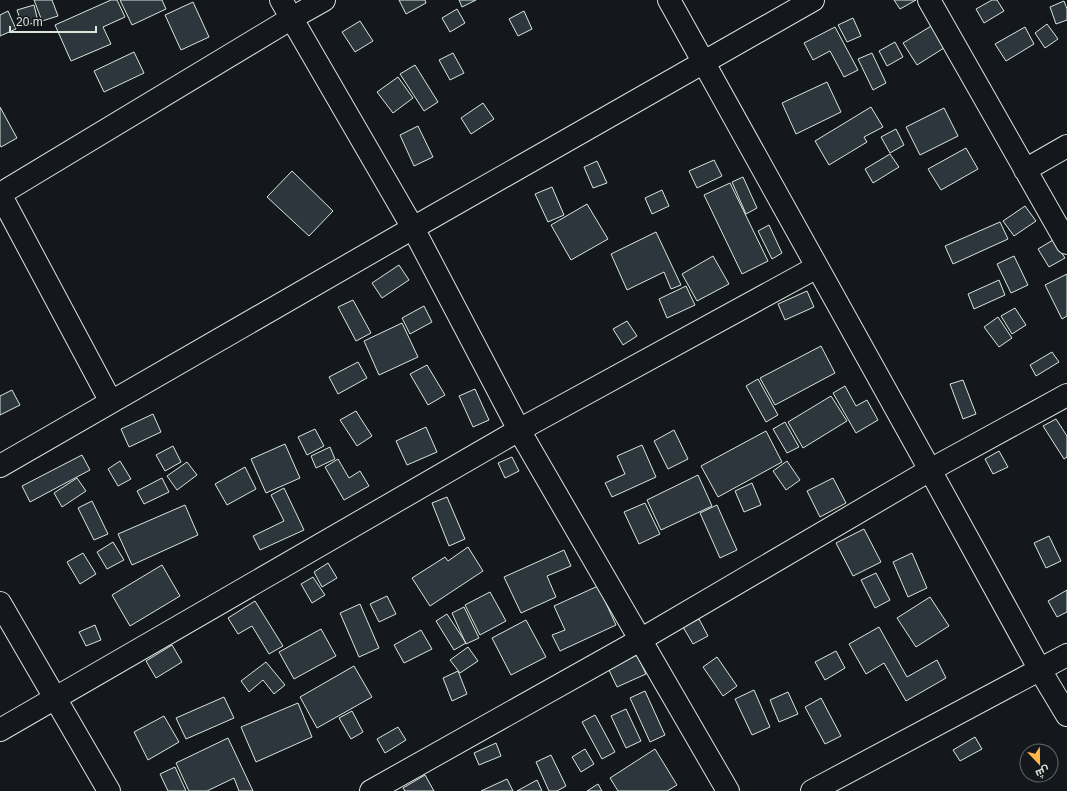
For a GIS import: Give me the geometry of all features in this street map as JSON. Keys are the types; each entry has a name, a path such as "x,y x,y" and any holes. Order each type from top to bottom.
{"street":[{"path":"111,402 0,194 286,9 324,0"},
{"path":"669,0 1040,670 1067,715"},
{"path":"0,466 813,0"},
{"path":"928,0 1067,243"},
{"path":"286,9 413,228 519,430 728,791"},
{"path":"1025,170 1067,146"},
{"path":"0,730 519,430 817,267"},
{"path":"371,791 640,640 930,470 1067,395"},
{"path":"0,603 109,791"},
{"path":"812,791 1067,655"}],"building":[{"path":"34,0 52,0 58,16 42,21"},
{"path":"111,0 117,0 125,17 103,27 111,44 71,61 55,25"},
{"path":"120,0 162,0 166,9 132,25"},
{"path":"399,0 425,0 426,3 406,14"},
{"path":"459,0 476,0 462,7"},
{"path":"894,0 916,0 900,9"},
{"path":"992,0 997,0 1004,11 984,23 976,9"},
{"path":"1064,1 1067,9 1067,20 1056,24 1050,7"},
{"path":"193,2 209,37 181,50 165,15"},
{"path":"34,5 38,22 22,26 17,10"},
{"path":"457,9 465,23 450,32 442,18"},
{"path":"8,11 16,29 0,36 0,15"},
{"path":"524,11 532,29 518,36 509,19"},
{"path":"853,18 861,36 847,42 838,25"},
{"path":"360,21 373,41 355,52 342,32"},
{"path":"1047,24 1058,39 1045,48 1035,33"},
{"path":"933,25 947,46 917,65 903,43"},
{"path":"835,27 858,70 844,77 830,51 813,60 804,43"},
{"path":"1025,27 1034,44 1006,61 995,44"},
{"path":"895,42 903,57 887,66 879,51"},
{"path":"134,52 144,73 104,92 94,71"},
{"path":"453,53 464,73 450,80 439,60"},
{"path":"872,53 886,83 873,90 858,59"},
{"path":"415,65 438,102 424,111 400,74"},
{"path":"398,77 413,98 393,113 377,92"},
{"path":"827,82 841,112 796,134 782,103"},
{"path":"483,103 494,119 471,134 461,118"},
{"path":"0,107 17,138 1,147 0,145"},
{"path":"871,107 883,127 864,137 867,142 829,165 815,141"},
{"path":"944,108 958,136 920,155 906,127"},
{"path":"418,126 433,157 414,166 400,135"},
{"path":"896,129 904,145 890,153 881,137"},
{"path":"966,148 978,169 941,190 928,169"},
{"path":"890,154 899,167 873,183 865,169"},
{"path":"714,160 722,176 697,188 689,171"},
{"path":"597,161 607,183 593,188 584,167"},
{"path":"292,171 333,211 309,236 267,197"},
{"path":"743,177 757,208 746,214 732,182"},
{"path":"730,183 768,261 742,274 704,195"},
{"path":"552,187 564,215 548,222 535,194"},
{"path":"662,190 669,206 652,214 645,198"},
{"path":"587,204 608,239 571,260 551,225"},
{"path":"1025,206 1036,221 1014,236 1003,221"},
{"path":"1000,222 1008,239 953,264 945,246"},
{"path":"769,225 782,253 772,259 758,231"},
{"path":"656,232 681,285 671,289 664,272 627,290 611,254"},
{"path":"1053,240 1065,258 1049,267 1038,249"},
{"path":"713,256 729,284 697,301 682,274"},
{"path":"1014,256 1028,285 1011,293 997,264"},
{"path":"399,265 409,280 382,298 372,283"},
{"path":"1067,274 1067,316 1062,319 1045,285"},
{"path":"999,280 1005,295 974,309 968,294"},
{"path":"686,286 695,305 667,318 659,299"},
{"path":"807,291 814,307 785,320 778,304"},
{"path":"353,300 371,333 356,341 338,307"},
{"path":"424,306 432,322 410,334 402,318"},
{"path":"1015,308 1026,325 1012,334 1001,316"},
{"path":"998,317 1012,338 999,347 984,327"},
{"path":"627,321 637,336 623,345 613,329"},
{"path":"402,323 418,357 379,375 364,341"},
{"path":"821,346 835,373 775,405 760,378"},
{"path":"1052,352 1059,362 1036,376 1030,365"},
{"path":"358,362 367,378 338,394 329,377"},
{"path":"427,365 445,395 428,405 410,374"},
{"path":"758,379 778,415 766,422 746,386"},
{"path":"963,380 976,414 963,419 950,384"},
{"path":"845,386 856,406 867,400 878,420 856,433 833,393"},
{"path":"475,389 489,420 473,427 459,396"},
{"path":"12,390 20,405 0,415 0,396"},
{"path":"831,396 847,421 803,448 788,422"},
{"path":"356,411 372,436 357,446 340,420"},
{"path":"153,414 161,432 129,447 121,429"},
{"path":"1056,419 1067,436 1067,457 1064,459 1043,426"},
{"path":"785,422 799,447 787,453 773,429"},
{"path":"426,427 437,452 407,465 396,441"},
{"path":"315,429 324,446 307,455 298,437"},
{"path":"674,430 688,459 668,469 654,441"},
{"path":"766,431 782,462 718,497 701,466"},
{"path":"285,444 300,478 266,493 251,459"},
{"path":"642,445 656,477 612,497 605,483 625,474 617,456"},
{"path":"173,446 181,462 165,471 156,455"},
{"path":"330,447 335,459 316,468 311,456"},
{"path":"999,451 1008,467 993,474 985,459"},
{"path":"82,455 90,470 30,502 22,486"},
{"path":"512,457 519,471 505,478 498,463"},
{"path":"338,459 349,478 360,471 369,486 344,500 325,467"},
{"path":"120,461 131,479 118,486 108,469"},
{"path":"787,461 800,480 786,490 773,471"},
{"path":"187,462 197,475 177,490 167,476"},
{"path":"245,467 256,489 227,505 215,484"},
{"path":"698,475 712,506 661,530 647,500"},
{"path":"77,478 86,491 62,507 54,493"},
{"path":"162,478 169,492 144,504 137,491"},
{"path":"833,478 846,503 820,517 807,491"},
{"path":"752,483 761,505 744,512 735,491"},
{"path":"284,488 304,530 260,550 253,536 284,521 271,495"},
{"path":"447,497 465,539 449,546 432,503"},
{"path":"92,501 108,534 94,540 78,508"},
{"path":"645,503 660,534 639,544 624,512"},
{"path":"185,505 198,535 132,565 118,534"},
{"path":"717,505 737,550 720,558 700,513"},
{"path":"864,529 881,562 853,576 836,543"},
{"path":"1049,536 1061,561 1046,568 1034,543"},
{"path":"113,542 124,560 107,569 97,552"},
{"path":"468,547 483,571 430,606 412,578 445,557 448,561"},
{"path":"564,550 571,566 547,576 556,597 521,613 504,577"},
{"path":"83,553 96,574 80,584 67,562"},
{"path":"912,553 927,588 908,597 893,562"},
{"path":"328,563 337,578 322,587 314,572"},
{"path":"162,565 180,596 130,626 112,595"},
{"path":"876,573 890,600 875,608 861,580"},
{"path":"313,577 325,595 312,603 301,584"},
{"path":"598,586 616,625 560,651 552,635 565,630 554,606"},
{"path":"1067,590 1067,612 1057,617 1048,601"},
{"path":"490,592 506,621 480,635 465,605"},
{"path":"387,596 396,614 379,622 370,604"},
{"path":"930,597 949,626 916,647 897,618"},
{"path":"255,601 283,646 269,654 252,626 238,634 228,618"},
{"path":"360,604 379,648 359,657 340,613"},
{"path":"464,607 479,638 466,644 452,613"},
{"path":"447,614 466,643 454,650 436,621"},
{"path":"699,619 708,636 693,644 683,627"},
{"path":"526,620 546,657 511,675 492,638"},
{"path":"95,625 101,640 86,646 79,632"},
{"path":"879,627 907,677 937,660 946,678 906,701 884,663 866,674 849,644"},
{"path":"321,629 336,656 294,679 279,652"},
{"path":"421,630 432,649 404,663 394,645"},
{"path":"172,645 182,662 156,678 146,661"},
{"path":"468,647 478,661 460,673 450,660"},
{"path":"836,651 845,668 825,680 815,662"},
{"path":"637,655 646,674 617,687 608,668"},
{"path":"717,657 737,686 723,696 703,667"},
{"path":"266,662 285,685 274,694 263,680 249,692 241,681"},
{"path":"354,666 372,697 317,728 300,697"},
{"path":"458,671 467,694 452,701 443,678"},
{"path":"754,690 770,727 752,735 735,699"},
{"path":"645,691 665,735 650,742 630,698"},
{"path":"788,692 798,714 779,722 770,700"},
{"path":"224,697 234,718 186,739 176,718"},
{"path":"821,698 841,736 825,744 805,707"},
{"path":"298,703 312,737 256,762 241,727"},
{"path":"626,709 641,741 626,748 611,716"},
{"path":"352,711 363,732 351,739 339,718"},
{"path":"595,715 615,752 602,759 582,722"},
{"path":"164,716 179,742 148,760 134,732"},
{"path":"398,727 406,740 385,753 377,739"},
{"path":"975,737 982,749 960,761 953,750"},
{"path":"228,738 253,791 239,791 234,778 207,791 189,791 176,763"},
{"path":"496,743 501,756 479,765 474,753"},
{"path":"585,749 594,764 581,772 572,757"},
{"path":"655,749 677,785 667,791 618,791 610,778"},
{"path":"551,755 566,786 557,791 549,791 536,762"},
{"path":"175,767 186,791 168,791 160,774"},
{"path":"425,775 434,791 405,791 403,788"},
{"path":"507,779 513,791 481,791"},
{"path":"537,780 542,791 517,791"},
{"path":"598,784 602,791 587,791"}]}
